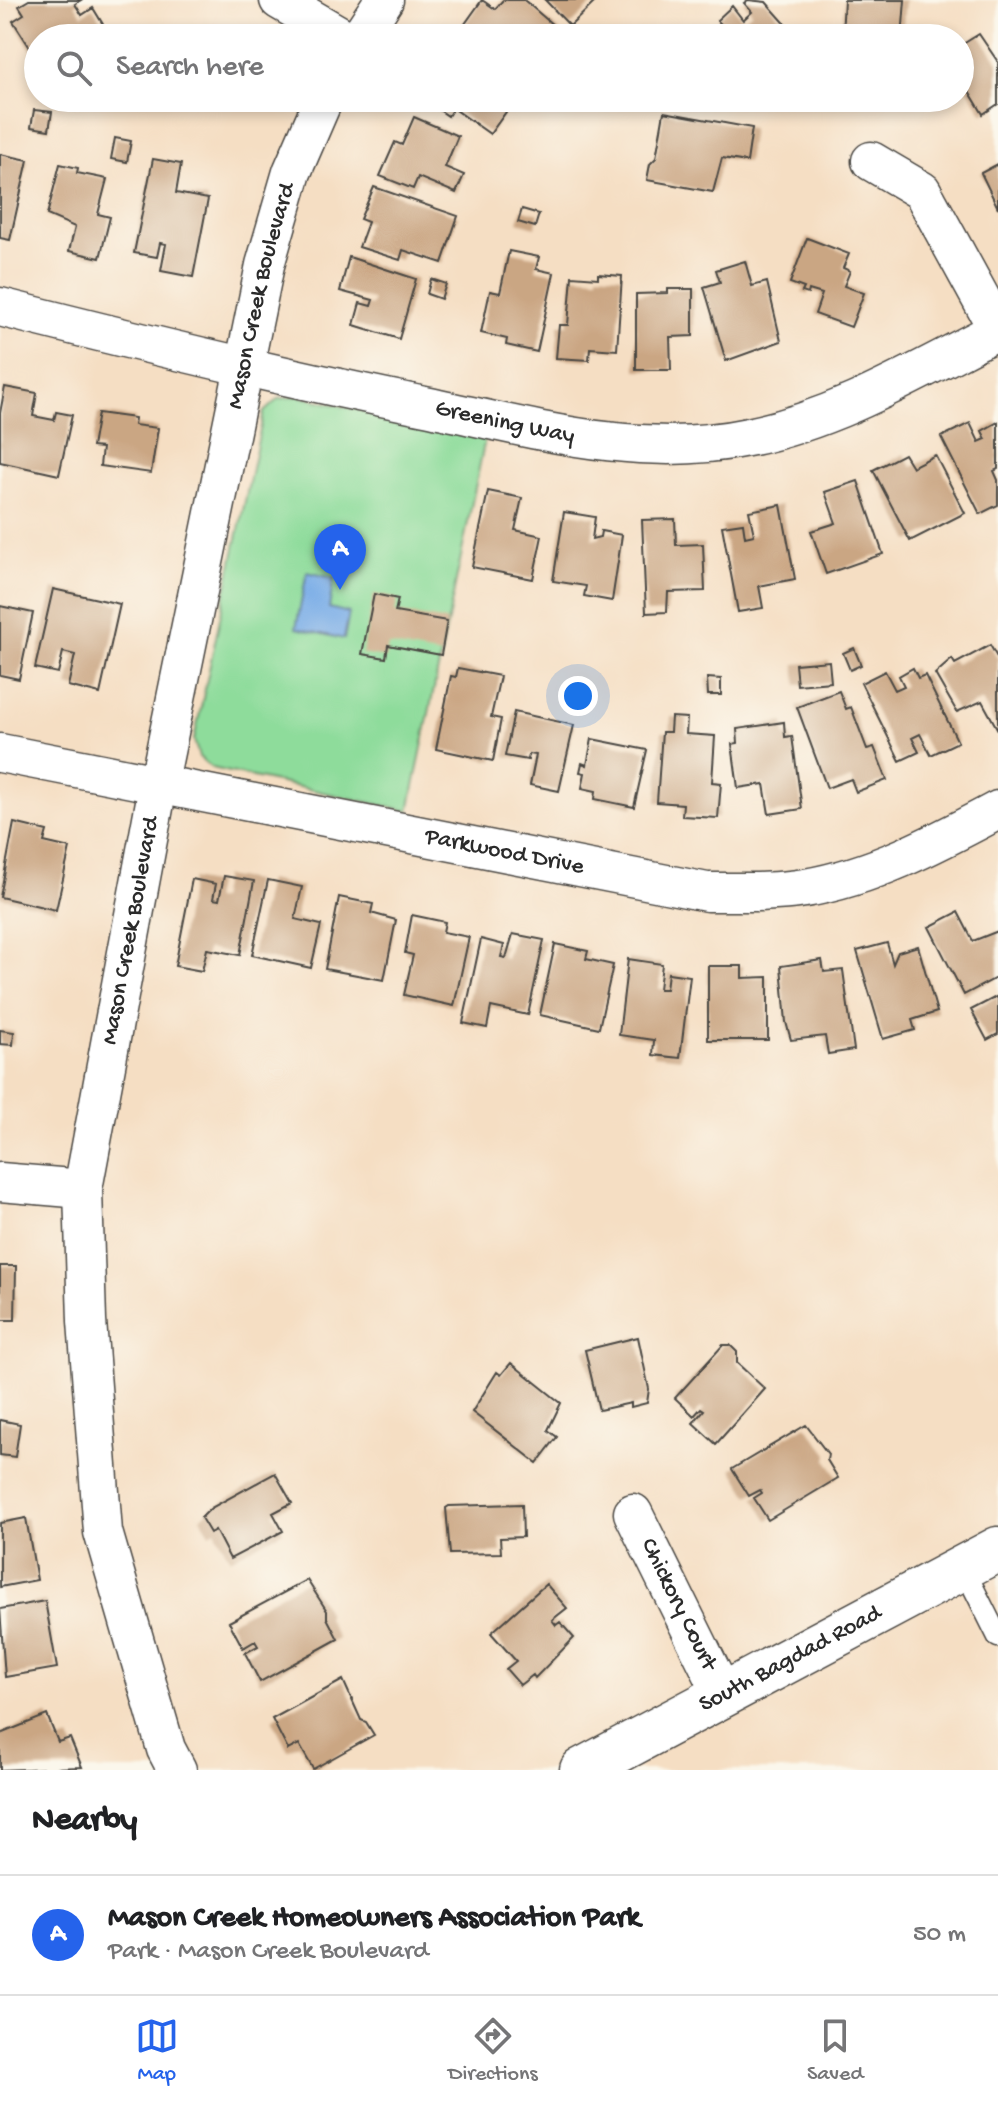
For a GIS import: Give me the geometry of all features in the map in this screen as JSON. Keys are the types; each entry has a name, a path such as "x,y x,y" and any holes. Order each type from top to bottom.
{"main road":[{"name":"South Bagdad Road","path":"582,1770 981,1558"}],"street":[{"path":"279,0 320,24"},
{"path":"368,24 384,0"},
{"name":"Mason Creek Boulevard","path":"177,1770 166,1749 103,1532 87,1321 83,1189 158,786 265,265 292,172 318,112"},
{"path":"871,161 922,191 998,330"},
{"name":"Greening Way","path":"0,307 243,369 572,436 608,442 701,445 794,426 838,410 998,330"},
{"name":"Parkwood Drive","path":"0,753 707,892 766,892 844,879 918,852 998,810"},
{"path":"0,1182 83,1189"},
{"name":"Chickory Court","path":"633,1513 723,1695"}],"lane":[{"path":"981,1558 998,1637"}],"green space":[{"path":"298,396 485,439 409,811 212,768 199,757 194,740 264,412 278,399"}],"water":[{"path":"307,572 334,578 329,608 349,613 344,639 296,628"}],"building":[{"path":"29,0 81,0 75,4 82,15 93,8 103,24 24,24 24,38 13,21 24,14 19,6"},
{"path":"482,0 495,9 503,0 524,0 552,24 465,24"},
{"path":"545,0 597,0 572,24 568,24"},
{"path":"748,0 766,2 786,24 721,24 717,20 732,6 743,20 752,12 744,3"},
{"path":"844,0 905,0 903,24 843,24"},
{"path":"979,34 998,62 998,104 983,114 974,99 974,37"},
{"path":"34,112 52,112 49,130 31,127"},
{"path":"459,112 506,112 490,134"},
{"path":"664,112 752,128 747,162 722,158 713,192 647,180 650,164 656,158"},
{"path":"414,117 458,136 445,167 464,175 456,193 418,177 413,189 380,176 395,142 402,145"},
{"path":"115,138 131,141 127,162 111,159"},
{"path":"0,154 28,160 10,240 0,238"},
{"path":"153,159 181,164 176,193 208,199 193,277 161,271 166,244 160,243 157,257 134,253"},
{"path":"60,164 78,168 77,173 107,179 98,214 110,217 100,258 69,251 75,227 47,215"},
{"path":"998,164 998,208 981,173"},
{"path":"374,187 458,216 442,263 403,250 400,260 359,247 368,222 360,219"},
{"path":"522,209 539,214 535,227 518,222"},
{"path":"807,238 849,254 843,268 850,271 844,286 864,293 851,327 815,314 822,294 809,290 808,294 802,292 804,288 790,283"},
{"path":"509,251 539,257 536,269 554,273 537,352 506,345 507,339 481,333 490,291 500,293"},
{"path":"349,257 416,279 399,339 354,325 360,303 371,306 373,300 340,291"},
{"path":"745,261 752,286 767,282 781,341 726,361 704,287 720,282 716,270"},
{"path":"598,274 622,276 617,350 590,348 589,360 556,358 559,325 568,325 572,276 598,278"},
{"path":"431,279 446,284 441,299 427,294"},
{"path":"668,289 693,289 693,336 670,337 671,370 636,370 636,294 668,293"},
{"path":"5,387 37,393 33,416 54,420 56,412 72,415 59,475 0,462 0,413"},
{"path":"98,413 135,418 134,425 158,428 151,473 100,466 102,448 92,447"},
{"path":"998,422 998,469 994,471 998,480 998,505 980,514 941,437 970,423 979,442 986,439 982,431"},
{"path":"904,454 912,467 935,455 965,513 910,541 873,470"},
{"path":"858,481 883,554 826,574 811,531 836,523 825,492"},
{"path":"488,491 522,498 515,530 542,536 533,579 472,567"},
{"path":"781,505 795,579 759,586 763,608 738,612 722,526 743,523 745,537 754,535 749,511"},
{"path":"564,512 595,517 592,539 600,537 601,531 622,535 612,601 584,596 586,586 553,581"},
{"path":"675,519 676,545 703,544 705,591 668,592 667,612 646,613 642,520"},
{"path":"53,589 120,604 100,694 68,686 75,655 63,652 58,673 35,668"},
{"path":"374,594 398,599 395,612 447,621 441,655 388,645 386,658 362,654"},
{"path":"0,606 33,613 19,679 0,675"},
{"path":"990,645 998,659 998,730 982,701 957,712 935,674 952,659 955,664"},
{"path":"854,648 861,665 850,670 843,653"},
{"path":"829,661 831,682 797,685 795,664"},
{"path":"458,668 500,676 491,717 501,719 493,761 436,749 451,676 456,677"},
{"path":"913,668 918,678 925,675 958,742 931,755 920,734 912,738 919,752 900,761 861,683 885,671 895,690 904,686 899,676"},
{"path":"707,678 721,679 721,695 708,695"},
{"path":"839,691 846,709 851,707 867,749 874,747 887,780 856,792 851,779 827,788 797,707"},
{"path":"514,712 574,725 559,791 530,785 536,755 529,754 528,760 505,756"},
{"path":"671,717 687,718 686,734 715,736 712,782 721,783 718,818 682,816 683,804 657,802 662,732 670,732"},
{"path":"784,722 785,737 792,736 802,809 769,814 764,784 738,788 732,744 738,743 737,729"},
{"path":"592,739 647,750 634,807 595,799 596,791 582,788 585,773 580,772 582,763 587,765"},
{"path":"14,823 47,831 44,842 70,848 56,910 0,897"},
{"path":"224,876 254,881 240,955 207,949 202,971 175,966 192,879 216,884 213,899 219,900"},
{"path":"268,880 302,887 295,919 321,925 311,968 252,955"},
{"path":"339,897 373,904 371,913 396,920 384,980 325,969"},
{"path":"958,912 973,941 998,931 998,977 964,995 929,927"},
{"path":"412,915 445,922 443,932 469,937 454,1006 404,995 413,955 405,953"},
{"path":"513,934 544,940 528,1015 491,1007 487,1028 463,1023 481,939 504,945 501,957 506,958"},
{"path":"887,943 893,964 898,952 918,946 937,1012 912,1020 915,1030 883,1039 857,951"},
{"path":"555,944 588,951 586,959 613,965 599,1028 540,1015"},
{"path":"628,959 662,964 659,989 666,989 668,973 690,976 680,1058 653,1055 654,1040 619,1035"},
{"path":"822,960 824,972 843,970 854,1050 828,1054 825,1036 791,1040 786,1022 781,966"},
{"path":"708,966 742,966 742,978 768,977 768,1040 708,1040"},
{"path":"998,996 998,1034 987,1040 971,1010"},
{"path":"0,1030 14,1032 13,1045 0,1044"},
{"path":"0,1266 16,1266 15,1320 0,1320"},
{"path":"638,1337 649,1389 647,1403 599,1410 585,1350"},
{"path":"723,1345 730,1345 737,1352 737,1363 765,1389 716,1444 693,1423 704,1410 701,1408 694,1416 675,1398"},
{"path":"511,1363 561,1403 548,1430 557,1437 537,1463 472,1412 497,1372 501,1375"},
{"path":"0,1420 20,1424 15,1457 0,1455"},
{"path":"806,1425 828,1454 827,1460 838,1478 768,1520 754,1498 762,1493 760,1490 749,1496 732,1469"},
{"path":"275,1473 292,1503 273,1513 283,1531 230,1559 215,1530 210,1533 201,1518 211,1508"},
{"path":"522,1504 523,1537 500,1538 501,1553 450,1554 446,1508"},
{"path":"26,1518 37,1580 0,1587 0,1523"},
{"path":"307,1580 327,1611 327,1618 338,1639 260,1682 245,1653 258,1646 255,1641 243,1648 229,1622"},
{"path":"546,1584 567,1608 552,1620 556,1625 560,1622 574,1638 535,1678 533,1675 520,1685 506,1669 516,1661 491,1633"},
{"path":"45,1601 57,1668 5,1677 0,1609"},
{"path":"343,1680 361,1720 366,1722 374,1735 313,1769 299,1744 288,1750 272,1719"},
{"path":"47,1715 58,1742 70,1738 82,1767 0,1770 0,1734"}],"place":[{"name":"Mason Creek Homeowners Association Park","path":"340,590"}]}
